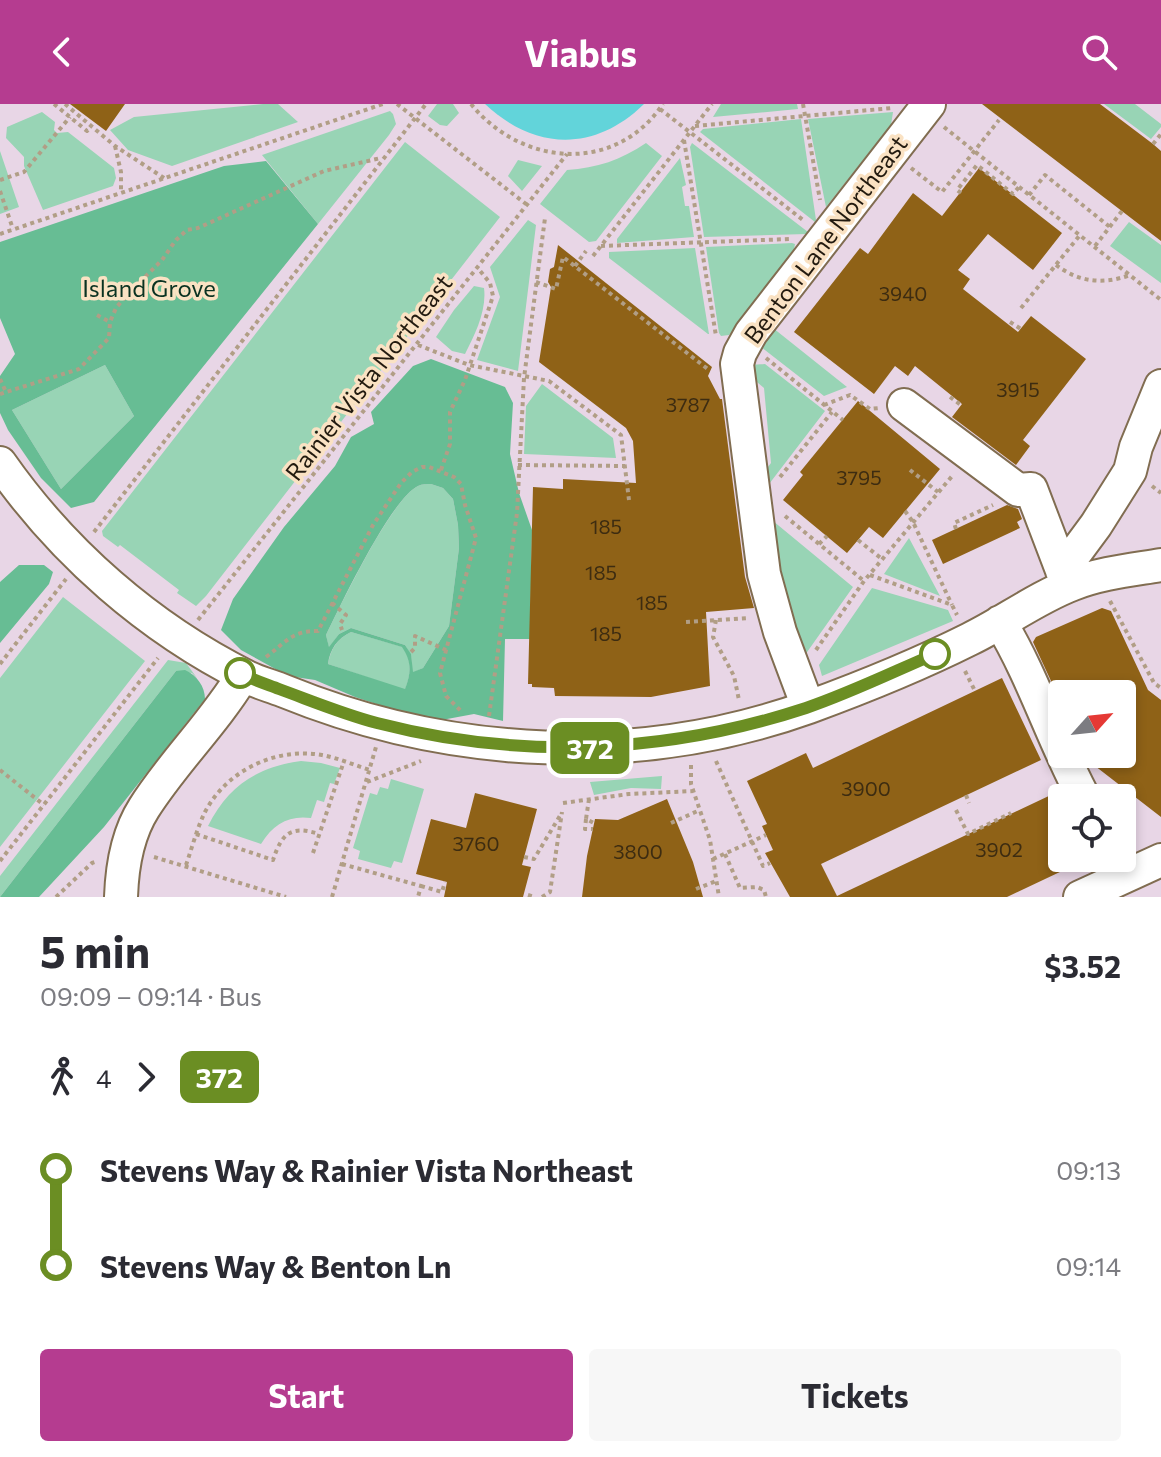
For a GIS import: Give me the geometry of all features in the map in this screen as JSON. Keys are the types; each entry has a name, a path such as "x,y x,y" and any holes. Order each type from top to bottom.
{"street":[{"name":"Benton Lane Northeast","path":"808,707 771,603 758,544 758,499 732,346 826,238 891,153 918,108"},
{"path":"0,463 44,520 97,575 151,617 306,700 375,723 442,738 512,747 604,747 668,741 730,729 808,707 969,639 1000,622 1065,578 1130,471 1136,447 1161,386"},
{"path":"904,405 1018,490 1031,489 1065,578"},
{"path":"1065,578 1161,565"},
{"path":"1000,622 1052,725 1058,748 1077,784"},
{"path":"121,897 132,833 143,809 250,669"},
{"path":"1080,897 1161,860"}],"path":[{"path":"54,104 87,131 91,126"},
{"path":"360,112 366,104"},
{"path":"0,234 383,104"},
{"path":"397,104 526,204"},
{"path":"88,539 426,104"},
{"path":"471,104 482,118 512,141 530,148 567,154 585,153 619,142 648,122 661,106 826,238"},
{"path":"593,256 712,104"},
{"path":"803,104 826,238"},
{"path":"68,105 115,146 164,178"},
{"path":"695,126 918,108"},
{"path":"0,180 24,172 70,117"},
{"path":"891,153 942,192 999,120"},
{"path":"1153,144 1161,134"},
{"path":"958,138 1161,300"},
{"path":"684,140 701,242 732,346 843,420"},
{"path":"115,146 121,172 121,192"},
{"name":"Rainier Vista Northeast","path":"196,622 567,154"},
{"path":"0,379 3,393 79,369 109,338 110,322 116,308 187,230 198,228 324,171 384,158"},
{"path":"961,193 957,190 977,165 1013,194 1019,187"},
{"path":"1029,195 1045,175 1110,227"},
{"path":"1,194 13,229"},
{"path":"0,211 6,209"},
{"path":"1095,246 1122,211"},
{"path":"487,727 517,513 524,378 545,218"},
{"path":"1021,308 1080,235"},
{"path":"601,246 826,238"},
{"path":"575,266 586,251"},
{"path":"536,282 556,289 563,257 710,371"},
{"path":"1056,265 1071,277 1095,281 1117,280 1130,275"},
{"path":"440,471 450,444 450,412 465,380 493,296 490,283 477,267"},
{"path":"97,315 110,322"},
{"path":"1010,322 1021,329"},
{"path":"418,345 469,365 549,381 621,435 629,500"},
{"path":"824,405 850,395 870,409 904,405"},
{"path":"950,397 961,405"},
{"path":"833,412 758,499 864,581"},
{"path":"621,435 628,432"},
{"path":"816,651 869,574 971,455"},
{"path":"518,465 625,466"},
{"path":"250,669 285,639 318,631 373,525 401,483 422,467 454,477 461,484 476,538 440,673 446,696"},
{"path":"910,470 938,492"},
{"path":"956,529 954,523 999,502 1014,486"},
{"path":"905,511 962,624"},
{"path":"819,544 827,536"},
{"path":"858,540 882,559"},
{"path":"0,664 72,570"},
{"path":"869,574 952,605"},
{"path":"1106,593 1154,683 1161,688"},
{"path":"332,603 346,615 340,624 342,630"},
{"path":"686,622 754,618"},
{"path":"716,620 713,637 736,684"},
{"path":"411,652 415,648 415,636 446,650"},
{"path":"0,861 166,652"},
{"path":"964,669 975,691"},
{"path":"332,897 377,744"},
{"path":"186,865 205,812 234,776 254,764 276,756 299,753 322,755 370,770"},
{"path":"313,853 344,761"},
{"path":"367,782 422,761"},
{"path":"716,761 763,866 770,863"},
{"path":"691,765 694,791 713,859 719,897"},
{"path":"0,770 44,805"},
{"path":"563,803 629,794 694,791"},
{"path":"966,795 969,803"},
{"path":"586,819 594,826 585,829 586,819 589,799"},
{"path":"671,823 700,810"},
{"path":"956,810 968,834 1011,813"},
{"path":"524,857 534,859 562,812 550,892 542,897"},
{"path":"196,834 273,860 279,842 291,832 307,830 319,834"},
{"path":"713,859 766,835"},
{"path":"725,854 740,888 757,887 764,890 766,897"},
{"path":"147,855 286,897"},
{"path":"56,897 92,863 102,859"},
{"path":"342,864 442,892 445,882"},
{"path":"696,889 717,881"},
{"path":"418,897 421,886"},
{"path":"528,895 535,897"}],"shaded area":[{"path":"0,104 1161,104 1161,897 0,897"}],"green space":[{"path":"278,104 298,122 172,166 128,150 110,130 134,117"},
{"path":"437,104 453,104 459,113 447,126 428,116"},
{"path":"721,104 797,104 798,109 713,117"},
{"path":"1104,104 1135,104 1161,127 1151,139"},
{"path":"390,111 396,124 389,135 318,224 262,155"},
{"path":"42,112 55,122 54,130 57,133 68,132 114,168 116,178 113,186 43,210 24,166 24,157 6,138 7,127"},
{"path":"893,112 891,125 826,207 808,119"},
{"path":"801,119 815,222 700,132 703,129"},
{"path":"405,142 500,217 196,606 120,545 118,547 103,536 102,531"},
{"path":"646,143 662,156 596,241 589,242 540,204 567,170 608,162"},
{"path":"692,143 807,234 704,237 690,147"},
{"path":"0,151 19,207 0,214"},
{"path":"680,158 686,185 682,187 685,206 689,206 694,237 617,243 617,239"},
{"path":"518,160 542,166 522,191 508,176"},
{"name":"Island Grove","path":"266,161 318,224 94,502 71,508 41,478 0,413 0,376 15,354 0,318 0,242 224,166","holes":["105,365 134,416 61,489 12,410"]},
{"path":"528,220 536,225 518,371 477,360 500,297 490,267"},
{"path":"1129,222 1161,245 1161,283 1110,246"},
{"path":"795,244 794,249 729,335 721,336 706,247"},
{"path":"695,248 709,334 609,258 609,252"},
{"path":"474,286 484,288 484,305 479,322 465,354 452,351 436,337"},
{"path":"773,328 847,387 824,396 761,347"},
{"path":"431,359 505,387 513,403 510,454 532,530 530,639 505,639 503,721 474,714 431,722 315,680 288,676 241,650 221,630 233,599 284,527 335,466 351,437 374,424 371,412 413,366","holes":["431,484 443,488 453,499 459,548 449,626 423,668 413,672 411,654 405,645 351,628 339,634 329,647 326,635 394,510 418,486","351,632 402,647 410,668 405,689 328,664 335,645"]},
{"path":"765,364 825,411 766,488 761,476 771,463 764,388 751,377 750,365"},
{"path":"105,365 134,416 61,489 12,410"},
{"path":"542,384 613,438 616,458 524,454 526,406"},
{"path":"431,484 443,488 453,499 459,548 449,626 423,668 412,673 411,655 405,645 351,628 339,634 329,648 326,635 381,531 407,495 418,486"},
{"path":"767,516 853,587 805,655 772,544"},
{"path":"909,538 940,596 884,574"},
{"path":"19,565 44,565 53,572 49,584 0,643 0,582"},
{"path":"872,588 948,610 953,621 822,676 819,665"},
{"path":"63,597 145,661 0,847 0,678"},
{"path":"351,632 403,647 410,668 405,690 328,664 335,645"},
{"path":"168,660 186,663 197,678 192,673 176,671 0,897 0,876"},
{"path":"185,670 200,682 205,699 104,827 39,897 0,897 176,671"},
{"path":"301,761 340,768 334,784 330,783 324,802 317,800 311,818 282,822 261,844 208,826 225,800 246,781 271,768"},
{"path":"662,776 661,789 631,788 594,795 590,782"},
{"path":"391,779 424,789 402,863 394,861 391,868 358,859 360,851 353,848 370,793 377,795 380,787 388,789"}],"water":[{"path":"485,104 644,104 606,131 565,140 524,131"}],"building":[{"path":"70,104 125,104 106,131"},
{"path":"982,104 1100,104 1153,144 1161,151 1161,241"},
{"path":"979,168 1062,233 1033,270 988,234 958,270 970,279 963,289 1018,332 1031,316 1086,359 1023,440 1030,446 1016,465 952,417 962,404 915,366 908,376 895,366 874,394 794,332 860,248 868,254 913,193 942,216"},
{"path":"558,245 712,367 708,376 722,399 745,577 754,608 706,612 710,686 651,697 555,696 554,688 528,684 533,487 563,489 563,479 636,483 633,441 626,428 539,362 551,287 548,282 550,269 554,267"},
{"path":"858,401 940,469 883,538 869,527 847,553 783,500 803,475 800,472"},
{"path":"1007,505 1018,509 1022,519 1017,522 1020,528 943,564 932,540"},
{"path":"1102,608 1111,611 1148,690 1161,700 1161,817 1136,798 1136,784 1118,784 1098,768 1136,768 1136,680 1051,680 1033,642 1036,637"},
{"path":"1002,678 1041,760 821,864 837,896 1048,796 1048,872 1060,872 1007,897 790,897 765,853 773,850 762,826 767,824 747,781 806,753 813,768"},
{"path":"475,793 537,809 522,865 531,867 523,897 444,897 447,882 416,874 431,819 466,828"},
{"path":"667,799 693,862 703,897 582,897 595,819 618,820"}],"bus line":[{"name":"372","path":"240,673 333,710 429,735 512,747 604,747 680,740 745,726 808,707 935,654"}]}
